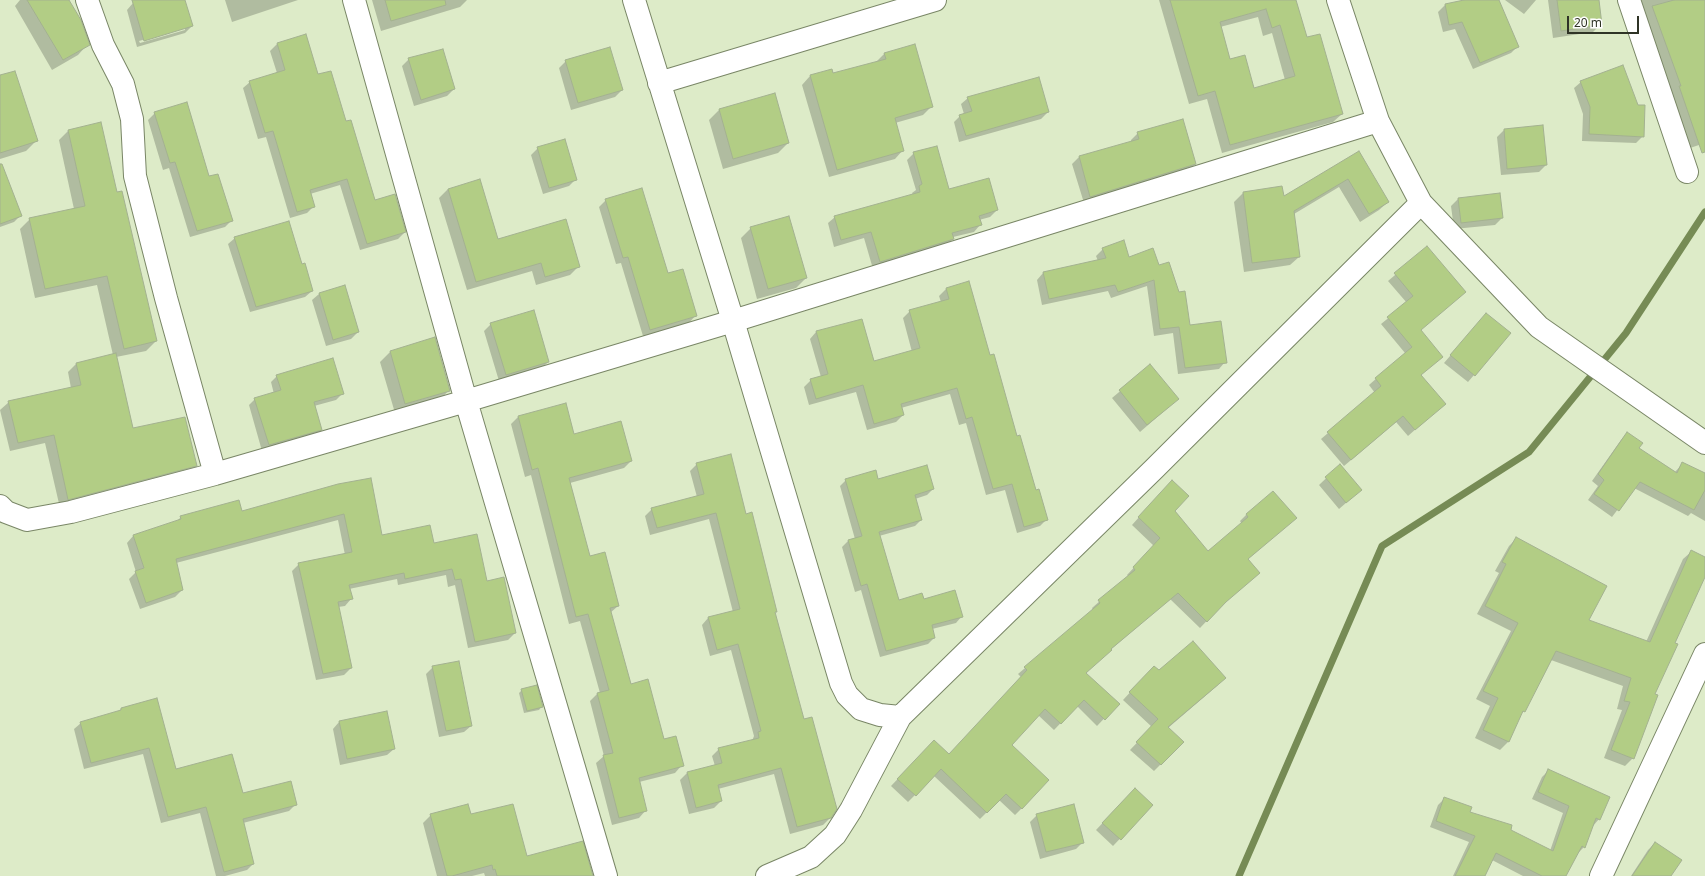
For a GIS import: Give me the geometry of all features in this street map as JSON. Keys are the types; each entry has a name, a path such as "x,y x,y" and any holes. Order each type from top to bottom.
{"street":[{"path":"86,0 103,44 124,84 132,119 135,176 166,298 215,474"},
{"path":"354,0 466,401 606,876"},
{"path":"634,0 733,321 841,683 847,695 861,709 880,715 900,717"},
{"path":"1338,0 1378,121 1421,203 1539,327 1705,443"},
{"path":"1629,0 1687,172"},
{"path":"659,83 925,2"},
{"path":"0,506 6,512 27,520 71,512 215,474 733,321 1378,121"},
{"path":"767,876 811,857 835,835 851,810 900,717 1421,203"},
{"path":"1601,876 1705,654"}],"building":[{"path":"27,0 69,0 81,20 90,45 63,60"},
{"path":"132,0 185,0 193,26 144,41"},
{"path":"385,0 445,0 446,5 391,21"},
{"path":"1170,0 1296,0 1307,37 1320,34 1343,114 1230,145 1215,91 1198,96","holes":["1266,9 1272,28 1280,25 1295,76 1254,88 1245,55 1230,59 1220,22"]},
{"path":"1464,0 1499,0 1519,47 1480,63 1462,22 1449,25 1445,4"},
{"path":"1557,0 1599,0 1602,25 1561,31"},
{"path":"1674,0 1705,0 1705,152 1702,153 1679,86 1681,86 1652,6"},
{"path":"306,34 318,74 331,71 346,121 351,120 375,200 395,194 406,232 367,244 347,179 310,190 315,207 297,212 273,131 265,133 249,81 285,70 277,43"},
{"path":"915,44 933,107 895,118 904,151 837,170 810,75 832,69 833,73 886,59 884,53"},
{"path":"610,47 623,90 578,103 565,60"},
{"path":"443,49 455,89 421,100 408,58"},
{"path":"1623,65 1638,105 1645,105 1644,137 1589,134 1590,107 1580,81"},
{"path":"15,71 38,141 0,153 0,75"},
{"path":"1039,77 1049,112 966,136 959,115 972,111 967,97"},
{"path":"775,93 789,143 733,159 719,109"},
{"path":"187,102 209,176 218,174 233,221 197,231 175,162 170,163 154,112"},
{"path":"1183,119 1196,164 1090,197 1079,156 1139,139 1137,132"},
{"path":"101,122 117,192 122,191 157,341 124,349 107,276 45,289 29,218 85,206 68,130"},
{"path":"1543,125 1547,165 1507,169 1504,129"},
{"path":"565,139 577,180 549,188 537,147"},
{"path":"937,146 949,189 989,178 998,210 979,216 982,225 952,233 954,239 880,262 871,232 841,240 834,216 920,192 919,186 922,184 913,152"},
{"path":"1359,151 1389,202 1369,214 1348,179 1294,211 1300,257 1252,263 1243,192 1282,186 1284,196"},
{"path":"0,164 2,164 22,216 0,224"},
{"path":"480,179 498,239 566,219 580,267 545,277 541,263 476,282 448,189"},
{"path":"642,188 668,273 683,269 697,316 650,330 628,257 623,258 605,199"},
{"path":"1500,193 1503,218 1461,223 1458,198"},
{"path":"789,216 807,278 768,289 750,227"},
{"path":"289,221 302,264 305,263 313,291 256,307 234,237"},
{"path":"1124,240 1129,257 1153,248 1159,265 1169,262 1179,292 1185,291 1190,325 1221,321 1227,363 1185,368 1179,327 1160,329 1154,280 1118,292 1115,285 1049,299 1043,272 1106,258 1102,248"},
{"path":"1427,246 1466,292 1421,330 1443,357 1421,375 1446,404 1415,430 1403,416 1351,460 1327,432 1381,386 1375,378 1412,347 1387,317 1413,296 1394,273"},
{"path":"969,281 990,355 994,354 1017,436 1020,435 1036,490 1039,489 1048,520 1024,527 1012,484 993,489 972,417 966,419 957,388 901,404 904,415 874,424 863,385 816,399 810,379 828,374 816,331 862,319 874,361 920,348 909,310 949,299 946,288"},
{"path":"345,285 359,332 333,340 319,293"},
{"path":"534,310 549,362 506,375 490,323"},
{"path":"1486,313 1511,333 1475,376 1450,355"},
{"path":"435,337 450,391 405,404 390,351"},
{"path":"116,353 133,428 185,417 197,466 68,500 54,435 18,443 8,401 81,385 76,363"},
{"path":"333,358 344,394 314,402 322,430 269,445 254,398 281,390 276,375"},
{"path":"1150,364 1179,399 1147,425 1119,390"},
{"path":"566,403 574,434 621,421 632,461 569,478 590,556 605,552 619,606 610,608 631,684 648,679 664,739 676,736 684,766 639,778 647,811 619,818 603,755 613,753 597,693 609,690 588,614 576,617 538,468 532,470 518,416"},
{"path":"1627,432 1643,443 1639,448 1677,473 1682,462 1705,473 1705,490 1694,510 1640,482 1619,511 1594,494 1604,480 1598,474"},
{"path":"731,454 746,514 752,512 777,612 775,612 804,719 812,717 837,809 831,818 797,827 781,768 718,785 722,801 696,808 687,772 722,763 718,748 759,738 758,732 761,731 738,644 717,650 708,617 740,609 716,513 657,528 651,508 704,494 696,463"},
{"path":"1340,464 1362,490 1346,503 1325,477"},
{"path":"927,465 934,489 915,495 922,520 879,532 899,600 922,593 924,599 955,590 963,617 932,625 935,638 886,651 867,584 861,586 848,540 862,536 845,479 876,470 878,479"},
{"path":"371,478 382,535 430,525 434,543 477,534 487,581 504,577 516,633 475,642 461,579 455,580 452,569 405,579 404,573 349,585 353,599 338,602 352,668 323,674 298,563 352,552 344,514 176,559 183,590 146,603 135,571 144,568 133,535 181,519 180,516 239,500 242,511 338,484"},
{"path":"1172,480 1189,496 1175,511 1208,551 1248,517 1246,514 1273,491 1297,518 1248,559 1260,573 1226,602 1207,622 1178,593 1111,649 1112,650 1086,673 1120,704 1105,720 1084,700 1061,724 1045,709 1012,745 1049,780 1022,809 1006,794 987,813 941,769 916,796 897,779 934,740 949,754 1027,670 1024,667 1100,603 1098,600 1135,570 1133,567 1160,538 1138,517"},
{"path":"1516,537 1607,586 1589,620 1650,642 1691,550 1705,557 1705,577 1675,643 1678,644 1655,694 1658,695 1634,759 1611,750 1630,702 1624,701 1631,678 1556,651 1525,712 1523,711 1509,742 1483,730 1498,698 1483,691 1518,623 1485,606 1506,564 1502,562"},
{"path":"1193,641 1226,678 1168,727 1184,742 1161,765 1136,742 1158,719 1129,692 1154,666 1159,670"},
{"path":"459,661 472,726 446,731 432,666"},
{"path":"537,685 543,707 527,711 521,689"},
{"path":"157,698 176,769 232,754 243,793 291,781 297,805 243,819 254,864 224,872 206,807 168,817 149,748 91,763 80,722"},
{"path":"387,711 395,749 347,759 339,721"},
{"path":"1548,769 1610,797 1600,820 1596,818 1585,848 1582,846 1566,876 1542,876 1496,853 1485,876 1455,876 1475,836 1436,821 1444,797 1472,807 1470,812 1512,825 1511,830 1553,851 1569,806 1538,792"},
{"path":"1135,788 1153,805 1121,840 1102,823"},
{"path":"468,804 471,814 513,804 527,856 583,841 593,876 497,876 492,865 447,876 430,814"},
{"path":"1074,804 1084,843 1046,852 1036,814"},
{"path":"1655,842 1682,860 1671,876 1632,876"}],"waterway":[{"path":"1239,876 1382,546 1529,452 1626,333 1705,212"}]}
